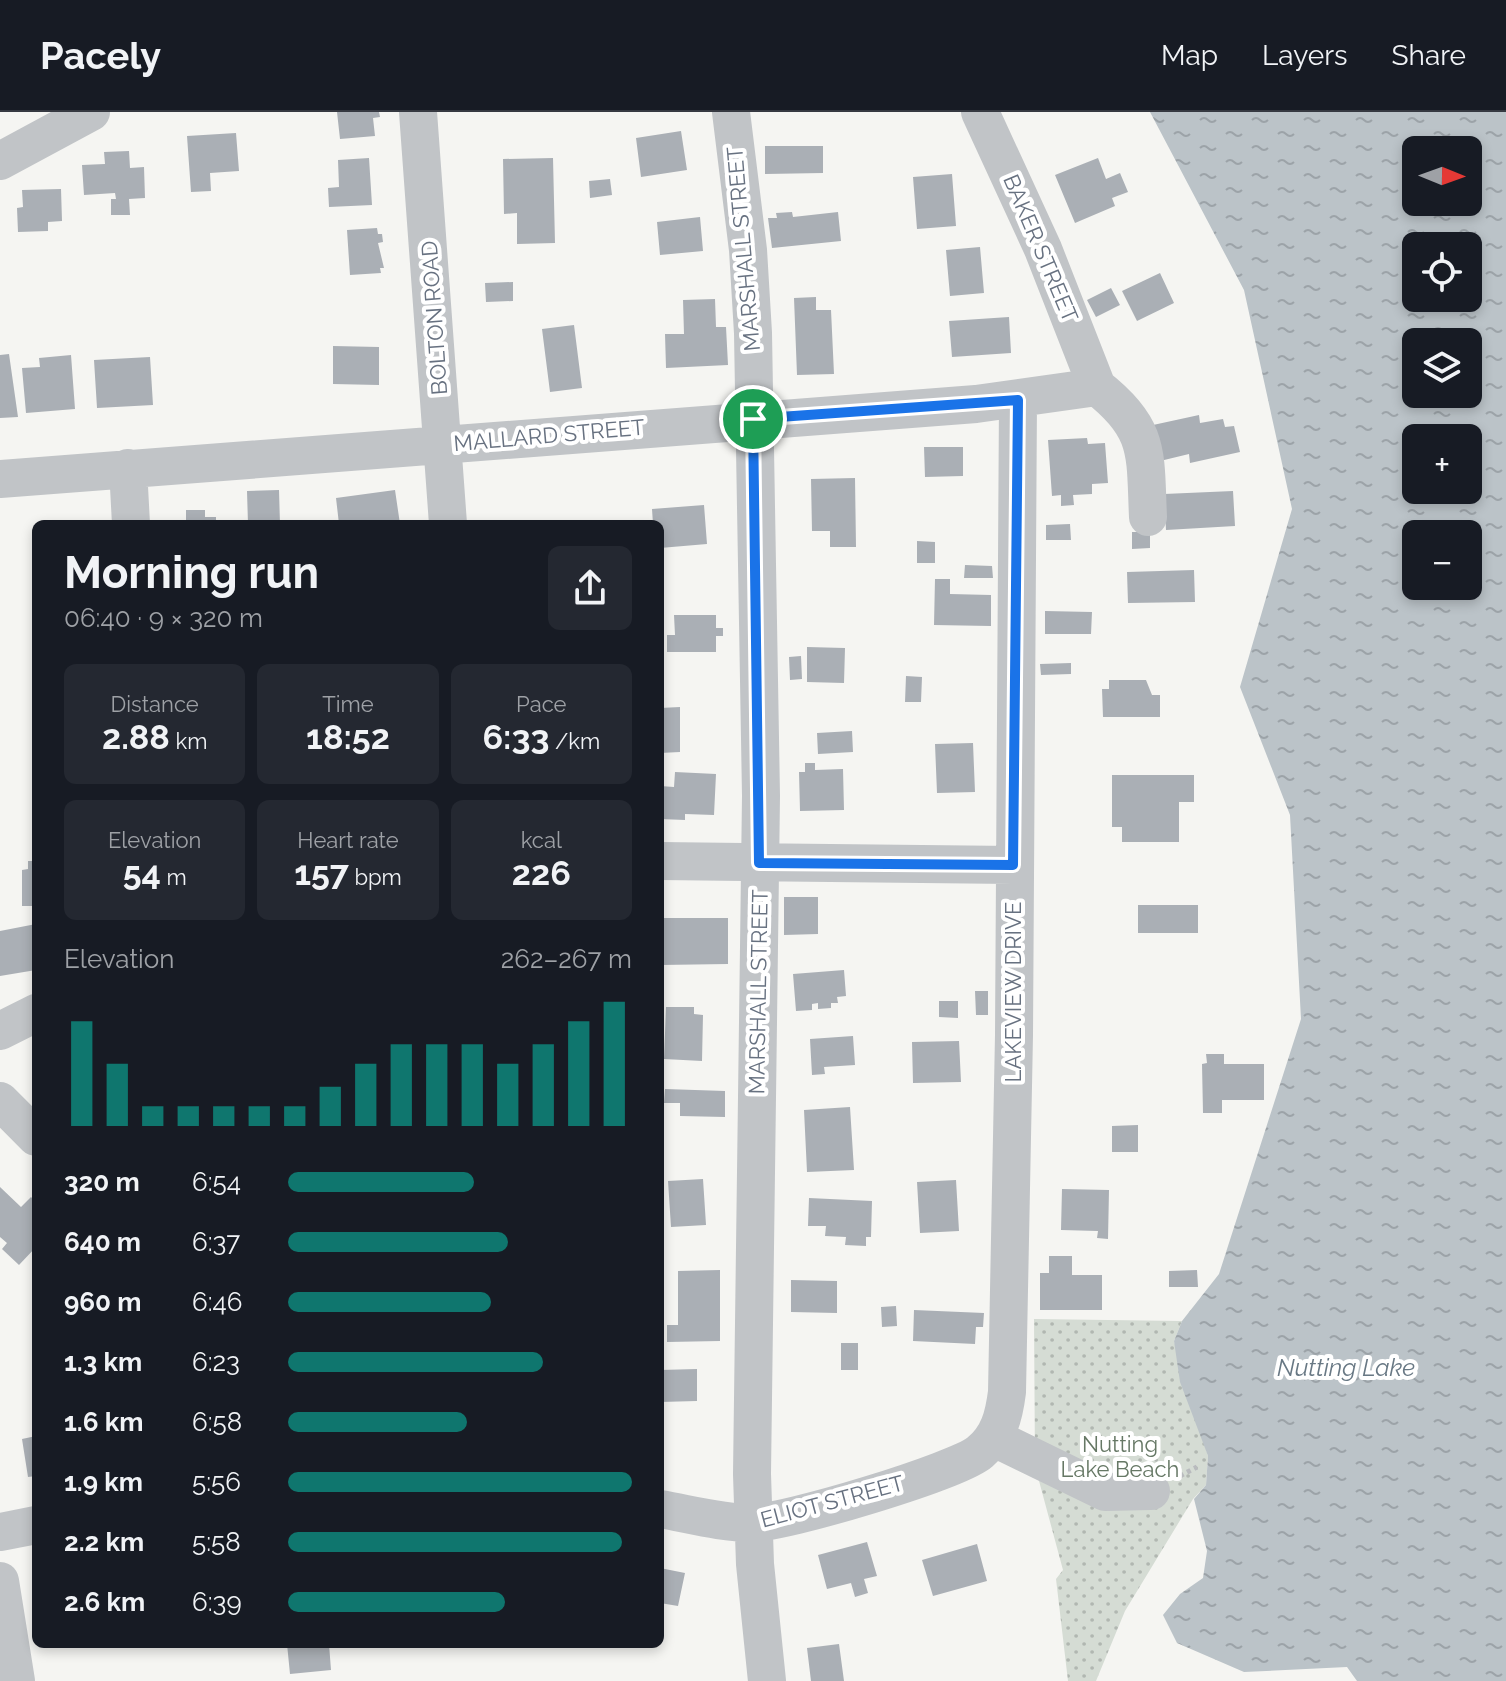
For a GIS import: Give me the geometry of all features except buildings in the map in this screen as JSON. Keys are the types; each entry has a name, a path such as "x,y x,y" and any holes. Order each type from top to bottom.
{"street":[{"path":"0,161 91,112"},
{"name":"BOLTON ROAD","path":"418,112 448,520"},
{"name":"MARSHALL STREET","path":"731,112 748,250 753,419 759,863 753,1523 767,1681"},
{"name":"BAKER STREET","path":"980,112 1043,249 1097,387"},
{"path":"1097,387 1118,403 1137,427 1145,461 1148,517"},
{"name":"MALLARD STREET","path":"0,479 1018,400 1097,387"},
{"name":"LAKEVIEW DRIVE","path":"994,1438 1001,1423 1007,1392 1018,400"},
{"path":"128,468 131,520"},
{"path":"664,861 1013,865"},
{"path":"0,1031 32,1015"},
{"path":"0,1101 32,1133"},
{"path":"994,1438 1105,1492 1151,1491"},
{"name":"ELIOT STREET","path":"664,1510 753,1523 833,1506 966,1462 994,1438"},
{"path":"0,1532 32,1526"},
{"path":"0,1581 16,1681"}],"green space":[{"name":"Nutting Lake Beach","path":"1034,1319 1182,1321 1174,1341 1208,1456 1206,1485 1193,1499 1125,1611 1096,1681 1068,1681 1056,1579 1063,1570 1035,1466"}],"water":[{"name":"Nutting Lake","path":"1150,112 1506,112 1506,1681 1357,1681 1347,1667 1244,1672 1177,1643 1163,1615 1180,1594 1203,1578 1207,1551 1194,1499 1206,1485 1208,1456 1180,1382 1174,1341 1182,1321 1219,1274 1301,1019 1290,815 1240,687 1292,509 1244,290"}],"route":[{"path":"1018,400 1013,865 759,863 761,796 753,419 1018,400"}]}
